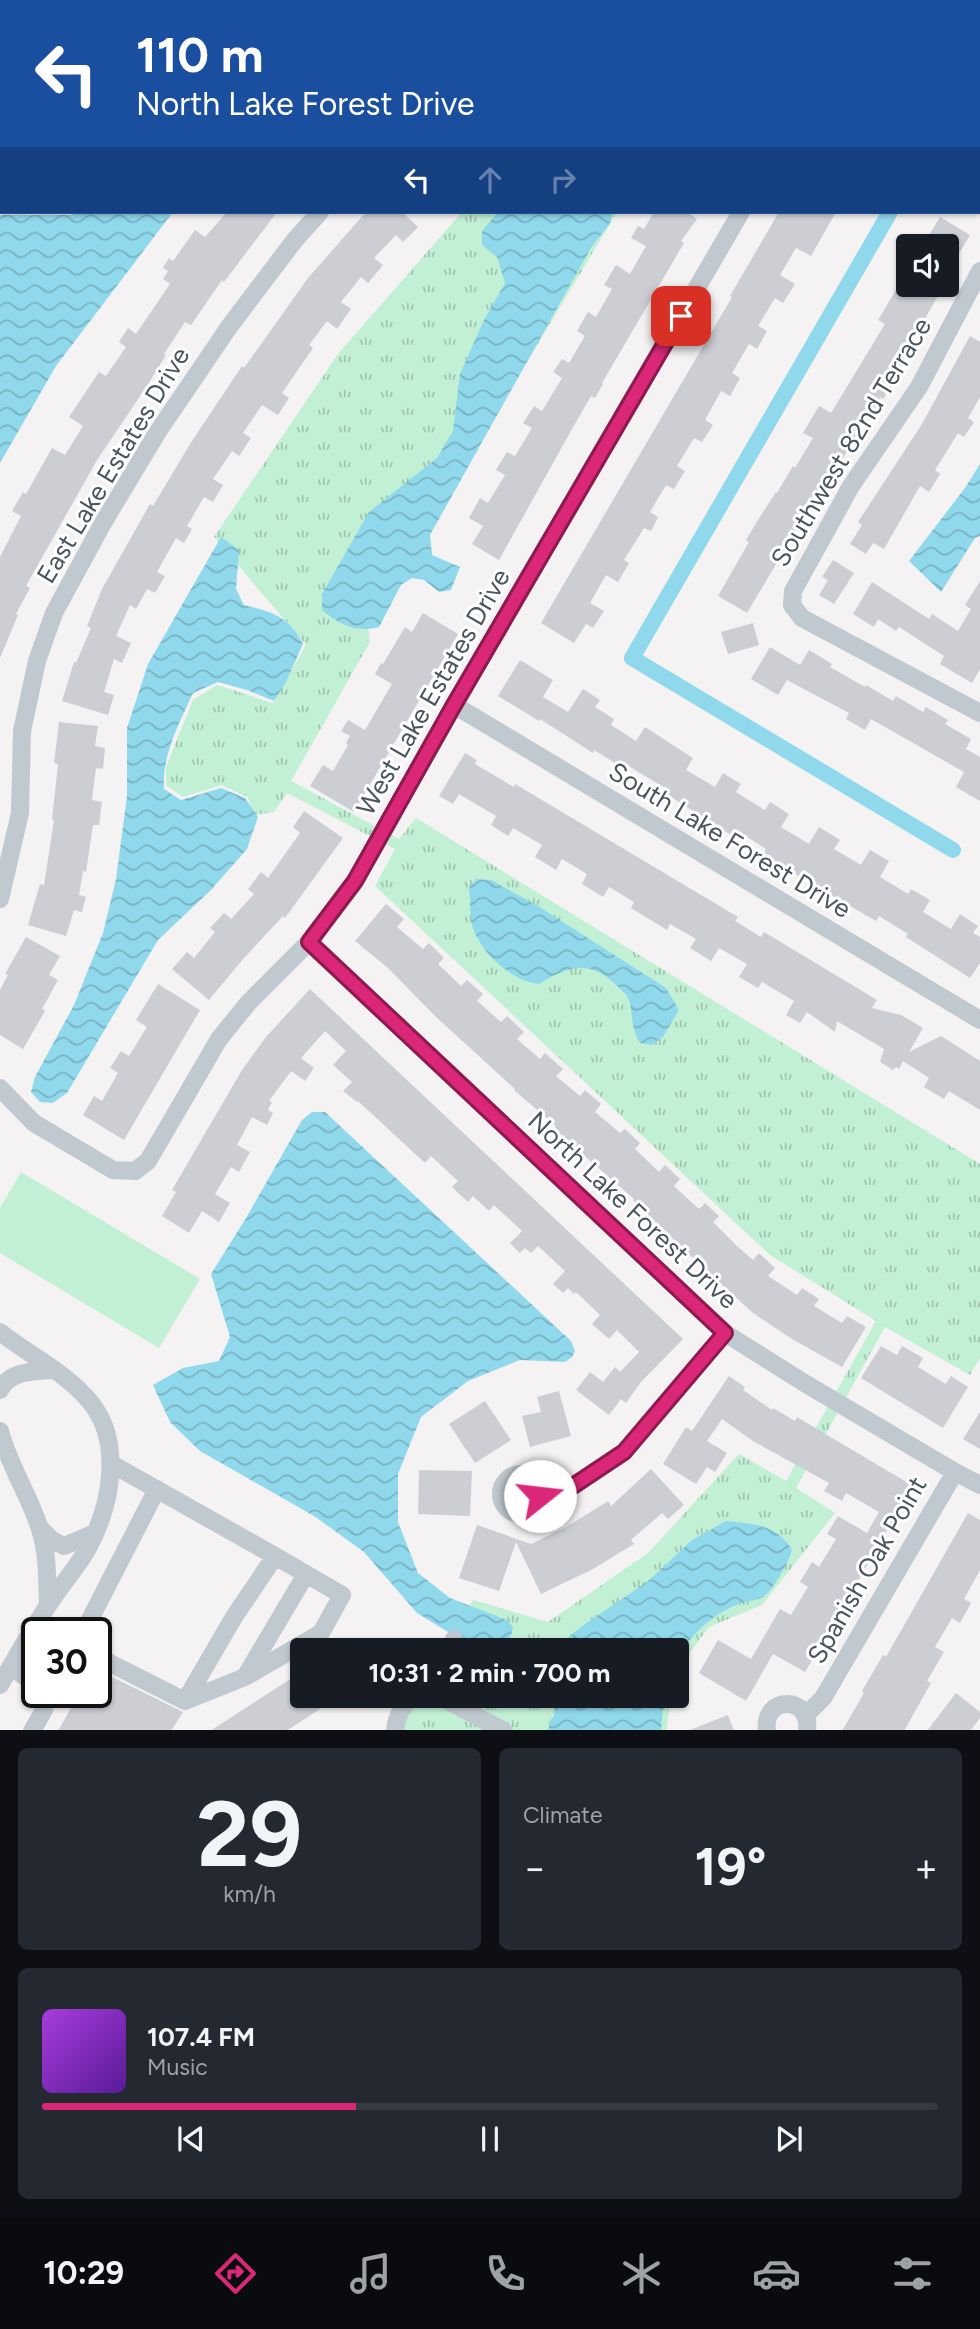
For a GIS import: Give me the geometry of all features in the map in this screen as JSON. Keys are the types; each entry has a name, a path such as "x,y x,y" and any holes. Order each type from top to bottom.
{"street":[{"name":"East Lake Estates Drive","path":"0,900 20,813 22,731 37,661 54,613 103,523 164,422 229,327 294,241 318,214"},
{"name":"West Lake Estates Drive","path":"0,1088 34,1124 113,1170 135,1171 148,1161 219,1039 265,984 309,942 355,881 454,705 740,214"},
{"name":"Southwest 82nd Terrace","path":"980,271 919,387 851,486 793,591 792,605 802,618 980,713"},
{"name":"South Lake Forest Drive","path":"454,705 980,1020"},
{"name":"North Lake Forest Drive","path":"309,942 725,1333 795,1378 956,1472"},
{"path":"0,1332 55,1370 86,1397 107,1432 110,1462 106,1506 86,1552 48,1605 0,1685"},
{"path":"540,1496 567,1490 624,1452 725,1333"},
{"path":"0,1390 3,1383 29,1371 55,1370"},
{"path":"0,1431 6,1453 39,1527 48,1560 48,1605"},
{"path":"110,1462 341,1595 321,1633 245,1677 185,1701 112,1664"},
{"name":"Spanish Oak Point","path":"767,1730 768,1716 777,1706 796,1706 806,1723 956,1472 980,1485"},
{"path":"91,1617 157,1489"},
{"path":"39,1527 52,1540 64,1546 95,1533"},
{"path":"185,1701 234,1617 275,1556"},
{"path":"245,1677 306,1574"},
{"path":"10,1667 21,1674"},
{"path":"34,1730 44,1708"},
{"path":"395,1730 395,1722 402,1708"},
{"path":"461,1708 502,1730"}],"green space":[{"path":"460,214 616,214 368,627 370,642 291,781 399,839 416,818 980,1164 980,1358 970,1375 885,1327 796,1488 835,1513 762,1605 709,1627 689,1654 689,1638 448,1638 473,1600 548,1622 648,1553 739,1454 786,1481 876,1321 770,1255 375,886 395,849 287,793 274,812 253,815 248,797 221,785 183,797 166,785 166,767 193,700 217,685 273,703 306,645 214,537 338,354"},
{"path":"21,1172 200,1279 159,1348 0,1253 0,1208"},
{"path":"402,1708 670,1708 666,1730 388,1730"}],"water":[{"path":"171,214 56,366 0,463 0,215"},
{"path":"496,214 612,214 610,224 592,246 430,535 432,555 460,567 451,590 439,592 424,580 412,578 401,585 379,627 363,629 349,626 322,610 322,594 369,512 437,458 453,431 460,374 484,320 505,283 497,257 482,245 482,231"},
{"path":"980,464 980,536 975,538 941,592 909,561"},
{"path":"221,537 239,550 236,589 244,605 286,621 303,644 274,701 218,682 193,693 169,751 164,789 181,800 221,788 245,798 258,817 247,849 211,890 158,940 67,1093 53,1103 40,1102 31,1092 35,1077 74,1005 103,933 116,879 127,796 127,728 148,664"},
{"path":"476,879 491,880 538,906 666,988 679,1010 663,1037 652,1045 640,1043 634,1030 627,996 596,971 578,968 568,970 539,984 519,978 500,966 485,949 472,927 469,888"},
{"path":"312,1112 325,1112 571,1341 575,1351 565,1362 520,1360 468,1381 421,1417 398,1474 398,1522 418,1573 450,1598 507,1620 513,1627 508,1638 461,1638 417,1613 364,1552 314,1516 200,1451 170,1422 153,1385 183,1368 219,1361 230,1337 211,1274 302,1120"},
{"path":"726,1521 754,1524 772,1530 780,1535 792,1550 780,1575 763,1597 736,1605 718,1615 689,1641 689,1638 568,1638 647,1582 692,1540"},
{"path":"554,1708 663,1708 661,1730 548,1730 554,1717"}],"building":[{"path":"225,214 275,214 224,282 222,280 191,325 185,322 147,386 97,460 26,586 30,588 16,614 18,615 0,658 0,557 21,516 12,511 23,492 26,494 52,448 65,455 83,426 69,417 99,372 106,376 126,347 119,342 128,328 136,334 170,284 163,279 168,271 163,268 169,258 173,261 195,230 205,237"},
{"path":"364,214 404,214 418,227 403,242 396,235 374,258 383,265 368,283 361,277 341,302 351,309 337,329 327,321 309,345 313,348 282,393 289,398 278,415 262,405 243,433 251,438 239,456 232,451 213,479 223,485 213,502 204,497 187,526 192,529 184,543 176,538 157,572 165,576 155,593 147,589 136,609 130,605 116,636 131,643 122,663 114,659 104,692 114,695 108,715 62,701 74,662 76,663 91,628 87,626 102,589 150,504 153,506 242,366 244,368 308,278"},
{"path":"653,214 690,214 697,219 681,241 684,243 595,398 591,396 499,560 472,544 483,526 469,518 480,498 488,503 505,475 496,470 507,452 515,456 532,428 523,423 534,406 542,411 562,378 553,372 562,359 569,363 585,336 577,331 588,312 596,317 612,289 604,285 616,265 630,274 646,246 631,238 638,226 644,229"},
{"path":"778,214 835,214 811,256 796,248 780,275 795,284 783,303 775,298 758,326 767,331 757,349 749,344 732,373 740,378 730,396 721,391 705,420 713,425 702,442 694,438 677,466 685,471 674,489 666,485 650,512 658,517 651,531 644,528 624,560 629,563 618,582 606,575 590,603 604,611 593,628 586,624 574,643 541,623 732,297 730,296"},
{"path":"940,217 970,235 959,254 959,234 930,234"},
{"path":"896,290 896,297 937,297 904,356 906,357 896,378 883,399 881,397 830,479 828,477 747,613 718,596 749,542 746,540 758,520 813,438 803,433 819,406 831,413 885,324 878,320"},
{"path":"970,336 980,342 980,397 968,418 974,422 964,437 958,433 935,470 940,474 929,492 920,486 884,549 873,543 866,554 850,544 862,525 858,522 922,424"},
{"path":"833,560 854,573 834,604 819,595 828,580 822,577"},
{"path":"980,581 980,669 972,683 940,664 944,656 899,627 896,631 878,619 874,627 853,614 872,582 929,619 932,614 958,631 971,609 965,605"},
{"path":"423,613 458,634 354,812 310,786 323,765 333,771 348,745 346,743 350,736 341,731 348,720 365,730 392,684 375,674 405,627 412,632"},
{"path":"753,623 759,645 728,654 721,632"},
{"path":"770,647 800,665 809,650 832,664 830,667 865,687 866,685 893,701 896,696 923,712 926,707 948,720 945,724 971,739 966,749 980,757 980,801 956,787 964,772 871,719 865,730 846,719 849,713 787,680 778,695 751,679"},
{"path":"520,660 553,680 543,697 568,712 583,689 600,700 595,707 614,719 611,725 636,741 645,727 693,758 686,770 715,787 723,773 741,784 736,792 765,810 770,802 789,814 781,827 809,844 819,827 840,840 834,849 861,865 870,850 889,861 880,877 908,894 911,889 930,900 923,912 951,929 960,914 978,926 973,933 980,937 980,963 970,978 906,937 908,934 879,916 876,921 792,872 764,853 766,849 738,831 734,837 668,795 670,791 625,764 623,768 594,750 593,753 498,696"},
{"path":"59,722 98,726 95,746 105,748 103,769 96,768 92,800 102,802 99,825 93,825 86,872 83,871 79,895 86,897 82,912 74,910 66,936 28,925 40,884 44,885 54,820 58,764 54,763"},
{"path":"465,753 477,760 475,764 514,787 515,784 738,917 735,921 761,937 764,932 877,1000 872,1008 901,1015 923,1028 909,1052 941,1036 980,1061 980,1110 949,1091 944,1099 924,1087 929,1078 903,1061 899,1069 896,1067 893,1070 880,1062 884,1049 837,1021 835,1032 807,1012 800,1023 786,1015 794,1001 762,982 758,988 739,977 747,964 719,948 711,961 690,948 696,939 670,924 667,930 631,908 634,902 609,887 603,897 582,884 587,874 562,859 556,870 535,857 542,845 513,828 508,836 491,825 496,816 459,794 453,804 439,796"},
{"path":"304,811 343,838 285,918 283,916 244,958 209,1000 172,969 187,952 194,958 215,932 210,928 224,913 231,919 254,894 248,889 261,872 268,878 300,833 293,827"},
{"path":"386,904 404,919 397,927 423,949 429,943 444,958 438,964 461,986 467,980 483,994 477,1001 501,1022 507,1016 524,1032 517,1039 540,1059 545,1053 563,1069 556,1076 580,1096 585,1090 601,1104 595,1112 620,1133 625,1129 640,1143 635,1149 659,1172 665,1165 680,1179 674,1186 699,1209 705,1203 719,1216 713,1222 738,1247 753,1260 759,1253 775,1268 768,1276 797,1295 802,1288 819,1299 814,1306 842,1323 847,1316 866,1327 842,1367 753,1313 634,1199 554,1129 556,1126 435,1016 388,968 355,941"},
{"path":"26,937 60,956 49,975 58,980 42,1009 45,1011 23,1049 0,1035 0,990 8,975 5,974"},
{"path":"158,984 200,1010 124,1140 83,1115 94,1096 102,1101 118,1073 110,1068 121,1051 129,1056 147,1027 136,1020"},
{"path":"310,989 683,1339 641,1382 626,1403 621,1399 609,1415 576,1390 590,1372 603,1382 615,1367 620,1372 639,1352 617,1330 609,1339 592,1324 600,1315 576,1292 574,1294 568,1288 563,1293 553,1284 565,1271 538,1246 531,1253 525,1248 520,1253 510,1243 522,1231 494,1205 489,1211 473,1196 468,1202 452,1187 458,1181 431,1156 425,1163 358,1101 343,1091 352,1082 333,1065 346,1051 325,1031 301,1058 314,1068 305,1081 291,1071 269,1101 272,1102 268,1110 273,1113 267,1125 252,1117 237,1145 250,1152 239,1172 231,1167 215,1194 230,1203 219,1222 202,1211 189,1233 162,1216 176,1192 172,1190 242,1070 266,1037"},
{"path":"881,1346 897,1355 902,1346 923,1358 918,1367 946,1384 951,1376 968,1387 943,1428 861,1378"},
{"path":"729,1376 745,1387 743,1390 772,1410 773,1408 795,1421 797,1417 913,1486 805,1672 773,1654 746,1701 699,1673 718,1640 751,1659 780,1609 791,1615 808,1587 800,1582 812,1562 819,1567 836,1539 827,1534 838,1516 867,1533 879,1512 846,1493 842,1501 824,1491 829,1483 753,1441 722,1419 707,1441 727,1453 715,1472 707,1467 696,1484 663,1464 686,1427 692,1431"},
{"path":"559,1391 571,1436 530,1447 522,1416 541,1412 537,1397"},
{"path":"485,1401 511,1440 475,1463 449,1424"},
{"path":"980,1412 980,1449 963,1439"},
{"path":"651,1469 684,1505 668,1519 662,1513 631,1540 634,1544 593,1569 541,1594 516,1542 499,1591 459,1578 477,1525 531,1544 568,1526 608,1501 611,1506"},
{"path":"419,1470 472,1471 470,1516 418,1514"},
{"path":"968,1513 980,1520 980,1570 964,1599 971,1603 960,1623 952,1618 935,1647 944,1652 927,1681 931,1683 905,1730 843,1730 883,1655 886,1657"},
{"path":"112,1677 183,1712 172,1730 59,1730 71,1708 112,1708"},
{"path":"290,1679 290,1708 321,1708 288,1730 212,1730"},
{"path":"956,1693 980,1712 980,1718 971,1730 928,1730"},
{"path":"728,1715 734,1730 690,1730"}],"waterway":[{"path":"889,214 632,658 953,850"}],"route":[{"path":"540,1496 567,1490 597,1473 624,1452 725,1333 309,942 355,881 454,705 681,316"}]}
